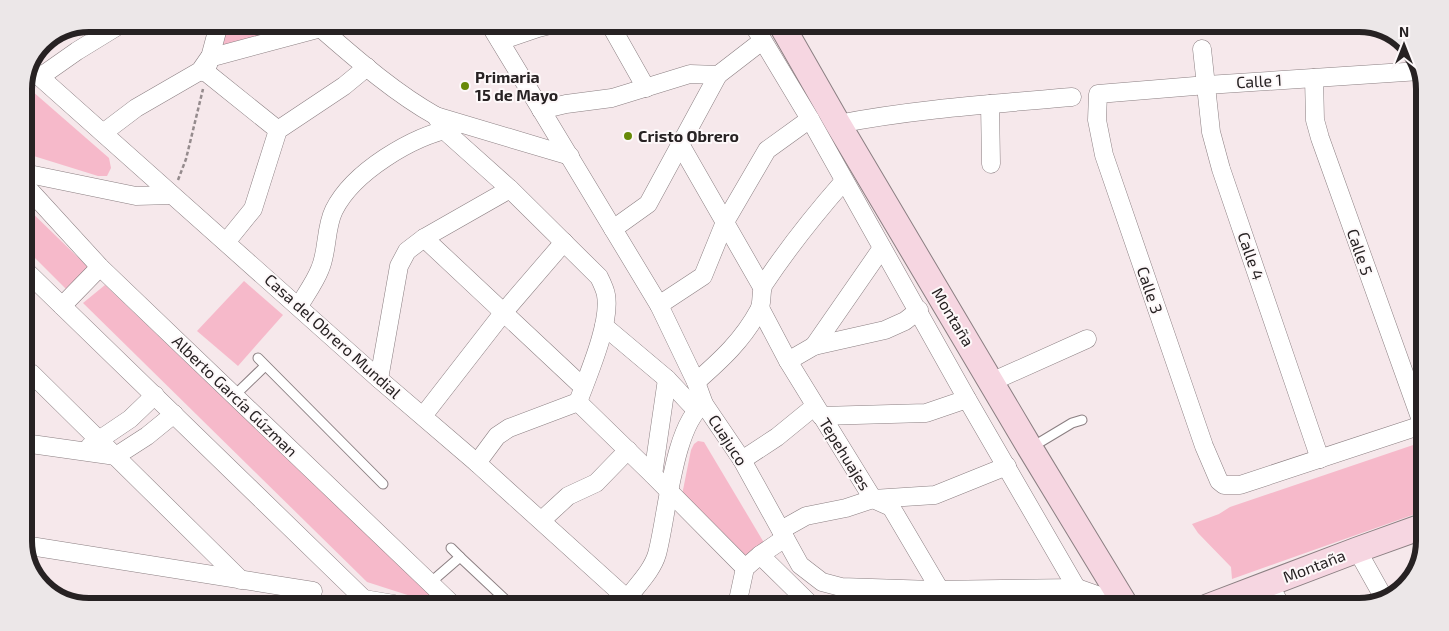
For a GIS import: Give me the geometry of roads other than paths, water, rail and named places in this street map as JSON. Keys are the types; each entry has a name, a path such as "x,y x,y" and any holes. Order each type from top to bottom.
{"main road":[{"name":"Montaña","path":"767,32 802,85 838,124 1120,598"},
{"name":"Montaña","path":"1230,598 1416,529"}],"street":[{"path":"36,73 108,32"},
{"path":"206,67 217,32"},
{"path":"103,133 136,108 206,67 302,32"},
{"path":"326,32 367,67 440,123 564,242 599,277 604,287 607,298 604,326 581,394 509,428 497,436 477,462"},
{"name":"Cuajuco","path":"494,32 659,305 696,382 700,407 742,460 800,565 822,582 841,587 938,595 1077,588 1104,598"},
{"path":"500,42 527,32"},
{"path":"614,32 646,88"},
{"path":"613,229 648,204 718,75 765,32"},
{"name":"Calle 4","path":"1202,49 1211,132 1221,169 1320,459"},
{"path":"206,67 278,130"},
{"path":"226,242 253,209 278,130 344,86 367,67"},
{"name":"Calle 1","path":"1098,94 1413,71"},
{"name":"Casa del Obrero Mundial","path":"36,73 379,378 477,462 626,598"},
{"path":"541,110 566,104 612,98 690,74 718,75"},
{"name":"Calle 5","path":"1314,78 1315,120 1320,138 1416,407"},
{"name":"Montaña","path":"802,85 810,119 919,310 967,399 1077,588"},
{"name":"Calle 3","path":"1098,94 1097,120 1104,155 1204,446 1219,481 1224,485 1240,485 1320,459"},
{"path":"838,124 880,116 1072,97"},
{"path":"990,104 991,164"},
{"path":"659,305 703,276 725,222 767,150 810,119"},
{"path":"440,123 467,126 570,156"},
{"path":"299,306 320,269 334,211 347,190 381,160 429,135 440,123"},
{"path":"680,144 762,287"},
{"path":"33,176 136,196 172,195"},
{"path":"696,382 730,351 745,332 760,308 762,287 814,216 844,181"},
{"path":"379,378 399,266 407,251 424,238 510,189"},
{"name":"Alberto García Gúzman","path":"33,194 100,267 446,598"},
{"path":"424,238 504,313 581,394 628,450 745,568"},
{"path":"423,416 504,313 564,242"},
{"path":"814,346 882,248"},
{"path":"62,306 100,267"},
{"path":"33,278 363,598"},
{"name":"Tepehuajes","path":"760,308 788,361 873,499 891,507 938,595"},
{"path":"788,361 814,346 885,330 905,320 919,310"},
{"path":"604,326 700,407 686,426 668,491 656,556 632,598"},
{"path":"991,382 1087,339"},
{"path":"33,375 241,580"},
{"path":"653,475 667,379"},
{"path":"79,452 130,419 155,395"},
{"path":"742,460 818,411 926,413 967,399"},
{"path":"33,444 116,456 147,436 174,414"},
{"path":"1320,459 1416,426"},
{"path":"542,520 568,496 596,483 628,450"},
{"path":"738,598 745,568 806,516 846,508 873,499 935,495 1007,466"},
{"path":"33,546 312,591"},
{"path":"1357,550 1382,594"},
{"path":"760,555 804,598"},
{"path":"819,598 822,582"},
{"path":"1268,583 1277,598"},
{"path":"858,588 866,598"},
{"path":"1077,588 1083,598"}],"lane":[{"path":"258,358 383,484"},
{"path":"234,396 265,366"},
{"path":"1030,448 1072,423 1082,420"},
{"path":"451,548 504,598"},
{"path":"430,583 460,557"}],"place":[{"name":"Primaria 15 de Mayo","path":"465,86"},
{"name":"Cristo Obrero","path":"628,136"}]}
